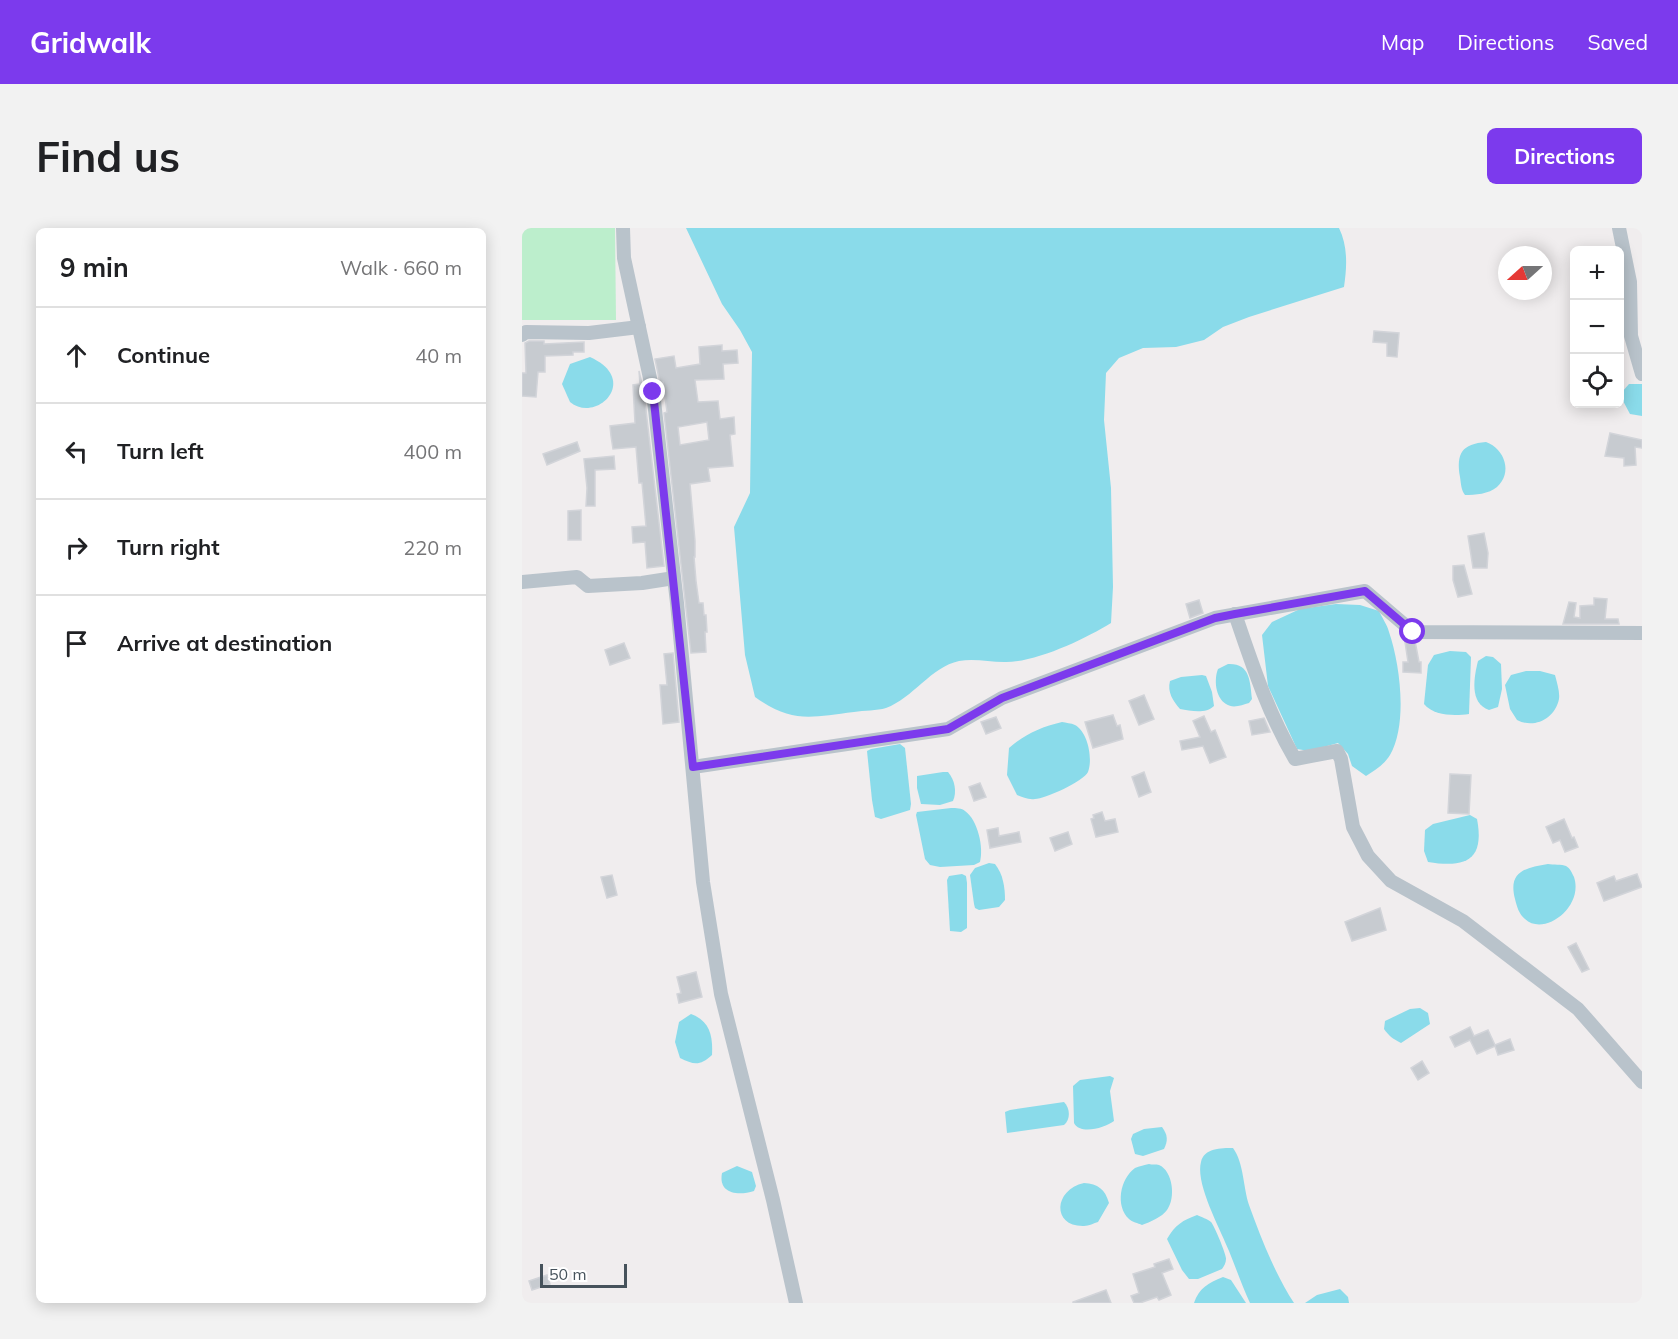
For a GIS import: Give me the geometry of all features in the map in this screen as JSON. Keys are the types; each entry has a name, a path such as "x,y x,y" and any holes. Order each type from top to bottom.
{"street":[{"path":"623,228 624,258 653,392 674,578 703,882 721,994 774,1200 796,1303"},
{"path":"1619,228 1630,282 1630,336 1642,374"},
{"path":"522,335 526,332 589,333 639,327"},
{"path":"522,582 577,577 588,586 642,583 674,578"},
{"path":"693,767 948,729 1002,698 1215,618 1365,591 1413,632 1642,633"},
{"path":"1235,614 1260,689 1295,759 1337,751 1341,759 1353,827 1368,856 1391,881 1463,921 1578,1009 1642,1082"}],"green space":[{"path":"522,228 615,228 616,320 522,320"}],"water":[{"path":"686,228 1339,228 1345,249 1346,272 1344,287 1249,317 1223,327 1204,340 1176,347 1143,348 1119,358 1106,373 1104,420 1111,488 1113,587 1111,623 1074,643 1030,659 1004,662 965,660 949,664 905,697 886,708 814,717 792,715 780,711 755,697 745,655 734,527 750,493 752,352 722,304"},
{"path":"590,357 605,366 612,377 613,387 609,396 601,403 591,407 580,407 570,402 562,384 570,364"},
{"path":"1629,384 1642,384 1642,416 1630,414 1624,403 1624,390"},
{"path":"1486,442 1493,445 1502,456 1506,468 1505,475 1497,487 1490,491 1465,495 1460,477 1460,456 1471,445"},
{"path":"1336,604 1360,605 1379,611 1393,645 1399,677 1400,711 1396,742 1385,762 1366,776 1352,766 1348,754 1338,743 1309,751 1297,749 1268,686 1262,635 1272,622 1300,609"},
{"path":"1450,651 1466,652 1471,657 1469,714 1439,713 1424,704 1428,665 1434,655"},
{"path":"1486,656 1493,657 1501,664 1502,689 1498,707 1489,710 1478,702 1474,689 1478,661"},
{"path":"1228,664 1241,667 1248,674 1252,699 1249,703 1232,706 1222,701 1216,688 1217,673 1218,669"},
{"path":"1526,671 1540,671 1555,675 1558,687 1557,706 1548,717 1537,723 1524,723 1517,720 1510,709 1505,685 1511,675"},
{"path":"1206,676 1214,706 1203,711 1180,709 1171,696 1170,681 1181,677"},
{"path":"1062,722 1075,725 1083,733 1090,753 1088,772 1064,789 1047,796 1032,799 1017,795 1007,775 1009,748 1034,732"},
{"path":"900,744 905,748 910,810 881,819 875,817 867,751"},
{"path":"948,772 954,782 953,801 940,805 921,804 917,776"},
{"path":"951,808 964,810 977,827 981,856 980,862 974,865 940,867 930,865 925,859 917,812"},
{"path":"1470,815 1477,819 1479,833 1475,853 1462,862 1452,864 1428,862 1424,851 1425,830 1433,824"},
{"path":"989,863 995,864 1000,872 1005,900 999,907 979,910 975,908 970,875 975,868"},
{"path":"1548,864 1564,865 1570,869 1576,888 1568,908 1560,916 1551,922 1533,924 1525,919 1518,910 1513,890 1514,883 1516,877 1525,870"},
{"path":"962,874 966,876 967,883 967,928 961,932 950,931 947,880 949,876"},
{"path":"1420,1008 1428,1013 1430,1024 1401,1043 1384,1029 1385,1021 1410,1009"},
{"path":"691,1014 706,1025 712,1042 712,1055 697,1063 680,1058 675,1042 679,1022"},
{"path":"1110,1076 1114,1078 1110,1091 1114,1121 1093,1129 1077,1127 1074,1123 1073,1086 1080,1080"},
{"path":"1064,1102 1069,1113 1064,1125 1007,1133 1005,1112"},
{"path":"1162,1127 1167,1138 1164,1149 1143,1156 1135,1154 1131,1139 1133,1134 1144,1129"},
{"path":"1233,1148 1237,1154 1247,1198 1258,1230 1294,1303 1250,1303 1210,1207 1202,1182 1201,1162 1209,1151"},
{"path":"1149,1164 1164,1168 1172,1185 1172,1199 1165,1213 1142,1225 1130,1220 1125,1214 1121,1193 1130,1173 1135,1168"},
{"path":"737,1166 752,1172 756,1186 754,1191 730,1192 723,1185 722,1173"},
{"path":"1084,1183 1100,1188 1109,1203 1098,1222 1086,1226 1074,1225 1066,1221 1060,1208 1066,1193"},
{"path":"1197,1215 1213,1224 1226,1260 1222,1269 1198,1279 1189,1279 1167,1239 1180,1224"},
{"path":"1223,1277 1231,1280 1246,1303 1194,1303 1205,1287"},
{"path":"1340,1289 1348,1297 1349,1303 1305,1303 1317,1295"}],"building":[{"path":"1374,331 1399,333 1397,357 1387,356 1387,343 1373,342"},
{"path":"544,341 544,344 584,342 584,352 573,352 573,355 545,356 545,372 538,372 536,397 522,396 522,373 526,373 525,343"},
{"path":"722,345 722,351 737,350 738,363 723,364 724,379 695,380 698,402 718,401 720,419 734,417 735,434 730,435 733,466 708,468 710,481 690,484 696,581 699,603 703,603 704,615 706,615 707,632 705,632 706,652 691,653 664,413 667,412 663,382 660,383 655,359 674,356 676,368 700,364 699,347","holes":["707,422 709,440 680,445 678,427"]},
{"path":"639,371 644,393 664,566 647,568 645,542 633,543 632,527 646,526 636,447 613,449 610,426 635,423 633,385 640,384"},
{"path":"1610,433 1642,440 1642,448 1635,447 1636,465 1624,466 1624,458 1605,456"},
{"path":"577,442 580,451 547,465 543,454"},
{"path":"614,456 615,469 595,470 595,506 586,506 584,459"},
{"path":"581,510 581,540 568,540 568,511"},
{"path":"1484,533 1488,553 1487,568 1473,568 1468,536"},
{"path":"1464,565 1472,594 1458,597 1453,580 1453,566"},
{"path":"1594,598 1607,599 1605,619 1618,619 1619,624 1563,624 1569,602 1576,603 1574,617 1580,618 1580,606 1594,605"},
{"path":"1199,600 1203,613 1190,618 1186,604"},
{"path":"1415,641 1419,662 1421,662 1421,673 1403,672 1403,662 1408,662 1405,642"},
{"path":"624,643 630,658 610,665 605,650"},
{"path":"673,653 679,722 663,724 660,685 667,685 664,654"},
{"path":"1144,695 1154,719 1139,725 1129,701"},
{"path":"1113,715 1117,726 1120,725 1123,739 1093,748 1085,722"},
{"path":"1204,716 1211,732 1215,730 1226,757 1210,763 1203,746 1182,750 1180,741 1200,737 1193,721"},
{"path":"996,717 1001,728 986,734 981,722"},
{"path":"1264,718 1270,732 1252,735 1249,721"},
{"path":"1144,772 1151,792 1139,797 1132,777"},
{"path":"1450,774 1471,775 1469,814 1448,813"},
{"path":"980,783 986,797 974,801 969,787"},
{"path":"1102,812 1105,821 1115,819 1118,832 1096,837 1091,819 1094,818 1093,815"},
{"path":"1564,819 1578,847 1565,852 1560,840 1553,843 1546,827"},
{"path":"998,828 999,836 1019,832 1021,842 990,848 987,830"},
{"path":"1068,832 1072,844 1055,851 1050,838"},
{"path":"1637,874 1642,887 1604,901 1597,883 1614,876 1616,881"},
{"path":"612,875 617,895 607,898 601,877"},
{"path":"1380,908 1386,930 1352,941 1345,922"},
{"path":"1576,943 1589,969 1582,972 1568,947"},
{"path":"696,972 702,997 679,1003 677,994 681,993 677,977"},
{"path":"1470,1027 1474,1036 1488,1030 1495,1045 1510,1039 1514,1050 1498,1055 1495,1046 1477,1054 1470,1040 1455,1047 1450,1037"},
{"path":"1422,1061 1429,1073 1418,1080 1411,1068"},
{"path":"1169,1259 1173,1269 1162,1273 1171,1295 1159,1300 1157,1297 1134,1303 1131,1296 1139,1293 1133,1274 1155,1267 1154,1264"},
{"path":"547,1275 550,1284 532,1290 529,1281"},
{"path":"1106,1290 1111,1303 1073,1303 1073,1302"}],"route":[{"path":"653,392 693,767 948,729 1002,698 1215,618 1235,614 1365,591 1413,632"}]}
